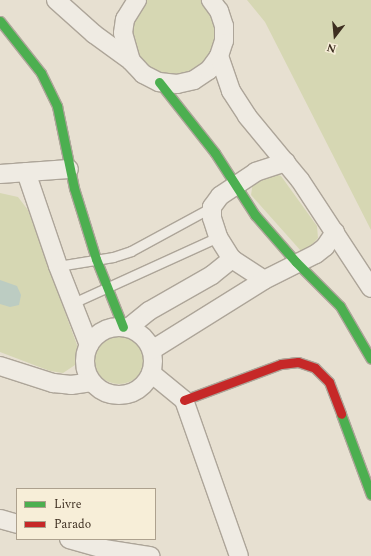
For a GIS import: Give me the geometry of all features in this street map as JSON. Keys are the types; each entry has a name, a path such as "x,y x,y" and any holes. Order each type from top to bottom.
{"street":[{"path":"56,0 94,34 131,61 143,74 159,82 177,84 194,80 209,70 220,56 224,41 224,26 219,11 211,0"},
{"path":"131,61 123,34 125,19 137,0"},
{"path":"1,23 41,73 57,106 69,169 96,259 126,328 143,336 152,350 151,373 141,388 124,395 106,393 92,382 85,364 88,345 58,266 26,172"},
{"path":"220,56 230,91 247,116 286,162 335,232 371,288"},
{"path":"159,82 215,153 255,215 296,262 340,306 371,359"},
{"path":"264,280 232,259 218,237 212,218 212,207 220,196 256,172 286,162"},
{"path":"0,174 69,169"},
{"path":"152,350 264,280 296,262 321,251 335,232"},
{"path":"88,345 103,331 126,328 149,311 212,275 232,259"},
{"path":"184,400 281,364 298,362 315,368 329,382 371,494"},
{"path":"0,366 53,383 71,385 92,382"},
{"path":"151,373 184,400 239,556"},
{"path":"0,519 16,524"},
{"path":"72,540 104,549 150,556"}],"lane":[{"path":"58,266 131,251 212,207"},
{"path":"73,303 109,288 218,237"}],"green space":[{"path":"146,0 201,0 210,9 217,35 215,48 198,70 172,77 147,68 131,46 132,19"},
{"path":"247,0 371,0 371,230 265,22"},
{"path":"275,173 281,176 317,226 318,238 307,250 301,251 251,195 253,182"},
{"path":"0,193 18,197 28,210 77,345 78,359 75,365 63,373 50,371 0,352"},
{"path":"114,332 124,332 138,339 145,353 145,363 138,377 124,384 114,384 104,380 97,373 93,363 93,353 97,343 104,336"}],"shaded area":[{"path":"0,280 17,286 21,295 19,305 10,307 0,304"}],"traffic: fast":[{"path":"0,21 41,73 57,106 74,188 96,259 123,327"},
{"path":"159,82 215,153 255,215 296,262 340,306 371,359"},
{"path":"341,414 371,495"}],"traffic: jam":[{"path":"184,400 281,364 298,362 315,368 329,382 341,414"}]}
